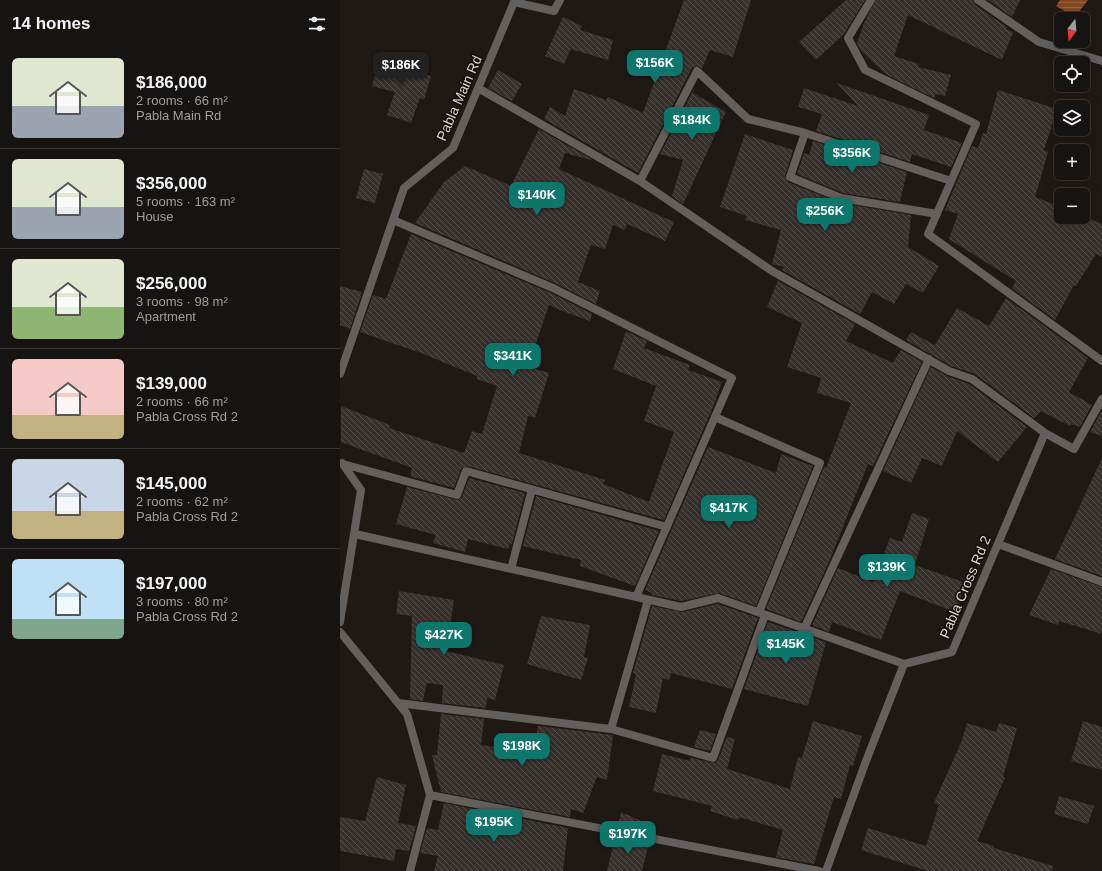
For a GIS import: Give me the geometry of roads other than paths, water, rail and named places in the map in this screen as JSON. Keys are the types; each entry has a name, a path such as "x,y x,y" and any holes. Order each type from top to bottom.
{"street":[{"name":"Pabla Main Rd","path":"340,374 404,188 453,148 514,2 554,11 560,0"},
{"path":"871,0 848,38 865,70 976,124 928,234 1102,361"},
{"path":"978,0 1039,42 1102,61"},
{"path":"640,181 697,71 748,120 806,133 951,181"},
{"path":"478,88 640,181 772,271 950,371 972,379 1045,432 1074,449 1102,399"},
{"path":"806,133 790,177 841,198 937,214"},
{"path":"393,220 553,288 732,378 636,597"},
{"path":"804,629 929,359"},
{"path":"398,703 611,729 713,758 762,614 820,463 715,418"},
{"name":"Pabla Cross Rd 2","path":"904,664 952,652 1045,432"},
{"path":"341,462 457,495 466,471 667,527"},
{"path":"340,622 362,490 341,462"},
{"path":"511,569 532,489"},
{"path":"355,534 681,607 718,598 904,664 866,761 826,871"},
{"path":"998,544 1102,582"},
{"path":"611,729 648,600"},
{"path":"340,632 407,714 430,795 410,871"},
{"path":"430,795 819,871"}]}
